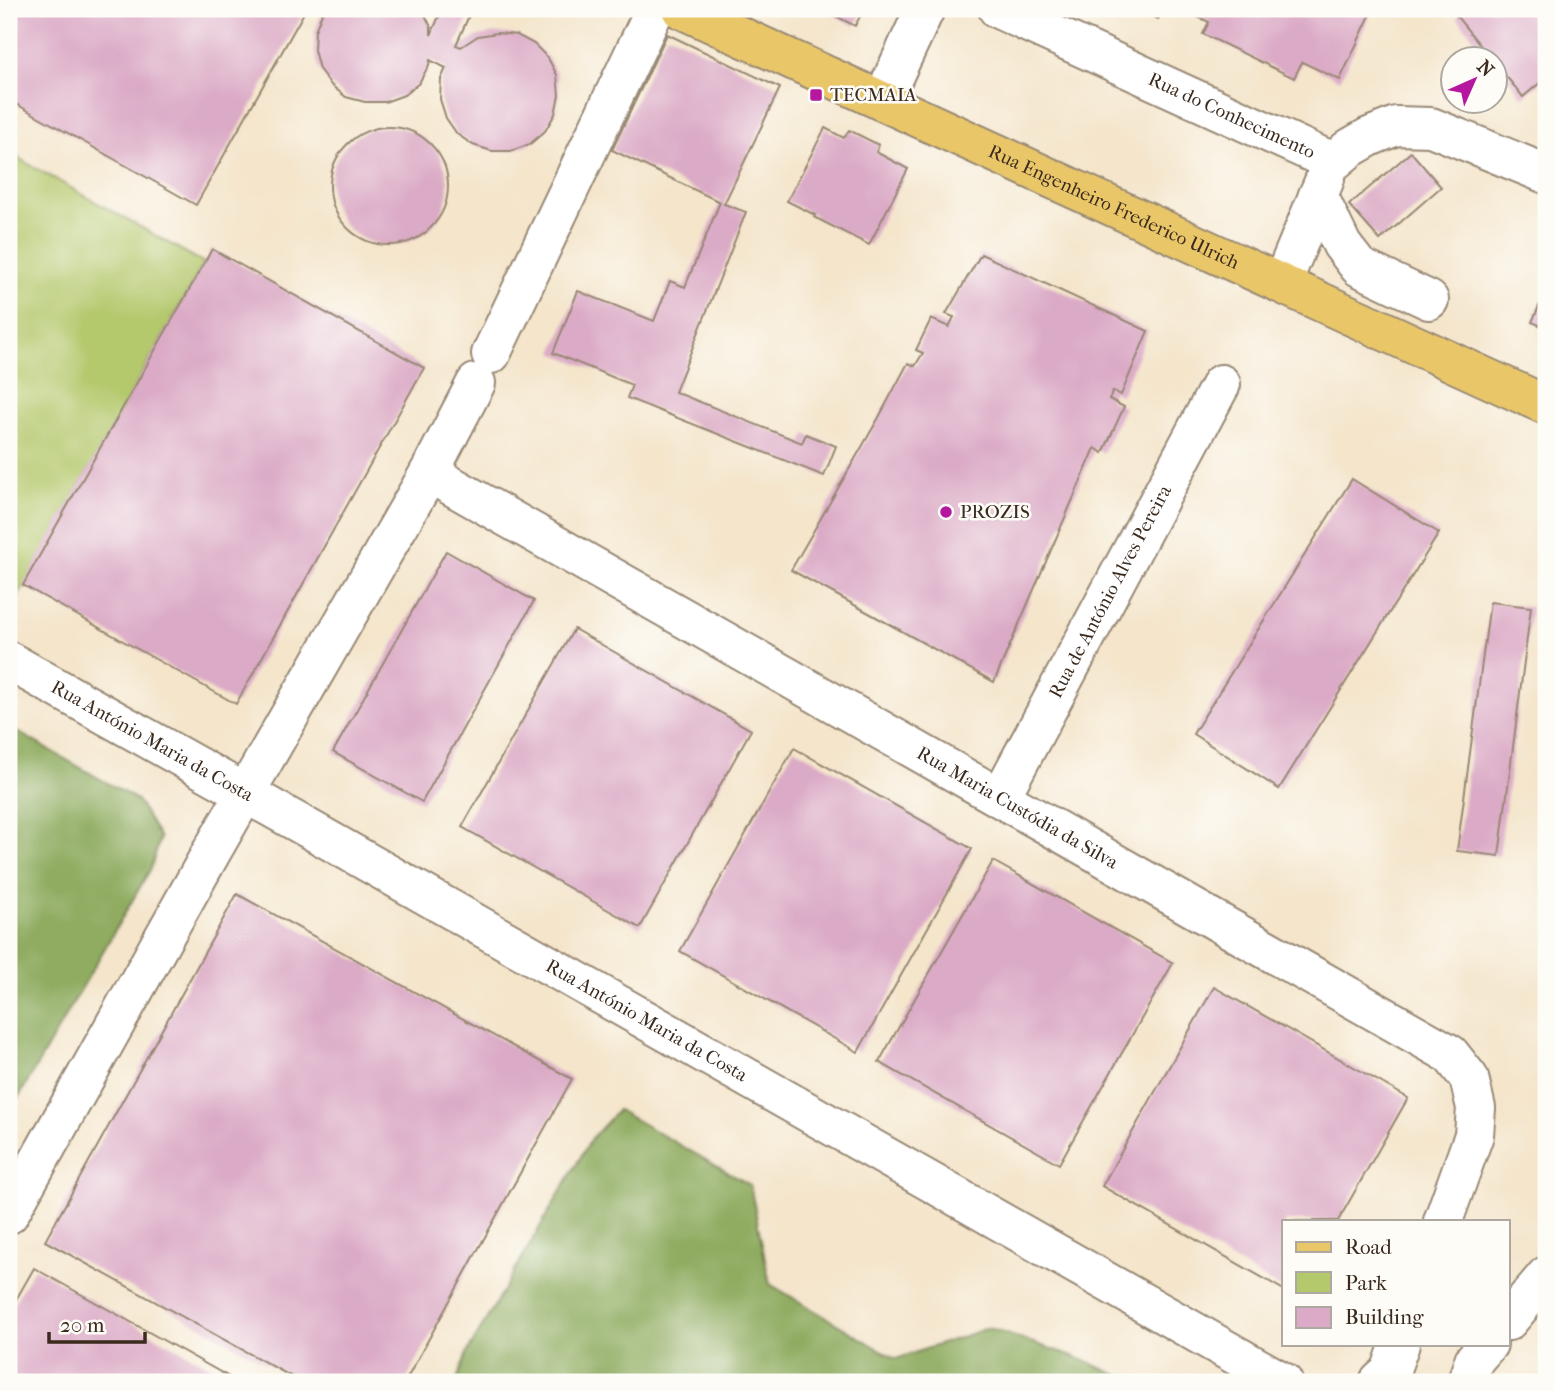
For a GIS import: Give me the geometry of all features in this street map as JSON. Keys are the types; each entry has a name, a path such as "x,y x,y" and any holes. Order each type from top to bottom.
{"main road":[{"name":"Rua Engenheiro Frederico Ulrich","path":"681,9 1546,405"}],"street":[{"path":"9,1214 245,792 429,473 483,368 655,9"},
{"path":"882,101 925,9"},
{"name":"Rua do Conhecimento","path":"998,9 1325,178 1350,148 1369,137 1396,127 1431,127 1546,174"},
{"path":"1282,283 1325,178"},
{"path":"1325,178 1342,245 1359,267 1429,300"},
{"name":"Rua de António Alves Pereira","path":"1000,798 1221,384"},
{"name":"Rua Maria Custódia da Silva","path":"429,473 1450,1054 1469,1078 1476,1108 1474,1135 1443,1220"},
{"name":"Rua António Maria da Costa","path":"9,661 245,792 1283,1382"},
{"path":"1510,1319 1546,1276"},
{"path":"1379,1382 1390,1372 1399,1346"},
{"path":"1467,1382 1474,1360 1486,1346"}],"green space":[{"path":"9,153 204,263 9,613"},
{"path":"9,727 137,800 160,838 151,868 9,1114"},
{"path":"618,1110 750,1185 770,1284 896,1359 988,1328 1073,1356 1134,1382 456,1382 467,1353 591,1139"}],"building":[{"path":"9,9 306,9 196,205 9,100"},
{"path":"326,9 422,9 431,27 431,35 442,9 472,9 456,45 461,47 478,36 497,33 517,35 534,44 548,58 557,75 559,95 555,114 545,131 530,144 511,151 492,151 473,145 457,134 446,118 440,99 441,79 446,68 430,60 419,83 404,95 385,102 365,102 346,97 331,85 319,69 314,50 315,31"},
{"path":"822,9 864,9 855,26"},
{"path":"1137,9 1163,9 1158,19"},
{"path":"1181,9 1373,9 1340,80 1302,62 1294,78 1203,34 1209,22"},
{"path":"1467,9 1546,9 1546,86 1542,81 1523,97 1510,81 1510,46 1481,46 1457,17"},
{"path":"667,34 780,88 724,204 746,212 675,392 802,443 806,434 836,446 824,476 627,398 632,385 553,353 578,291 654,321 670,281 685,287 720,202 612,150"},
{"path":"389,127 412,131 431,144 444,163 448,186 444,209 431,228 412,241 389,245 366,241 347,228 334,209 330,186 334,163 347,144 366,131"},
{"path":"825,128 844,138 849,130 879,145 876,152 908,169 869,245 787,201"},
{"path":"1411,152 1441,187 1380,240 1349,205"},
{"path":"212,249 424,368 236,704 23,585"},
{"name":"PROZIS","path":"981,254 1148,331 1121,395 1113,391 1109,399 1124,407 1103,453 1095,448 994,682 791,570 908,363 915,366 923,353 916,350 931,319 949,327 954,317 946,314"},
{"path":"1540,304 1546,306 1544,327 1532,322"},
{"path":"1352,479 1439,533 1279,789 1193,734"},
{"path":"446,551 534,601 422,802 333,752"},
{"path":"1490,602 1531,607 1499,856 1457,851"},
{"path":"574,629 751,730 640,928 462,827"},
{"path":"794,748 972,849 858,1052 680,951"},
{"path":"993,861 1173,963 1059,1164 879,1062"},
{"path":"237,894 572,1079 405,1382 301,1382 45,1241"},
{"path":"1214,987 1408,1098 1339,1220 1282,1220 1282,1289 1102,1186"},
{"path":"34,1268 238,1382 9,1382 9,1312"}],"place":[{"name":"TECMAIA","path":"816,95"},
{"name":"PROZIS","path":"946,512"}]}
